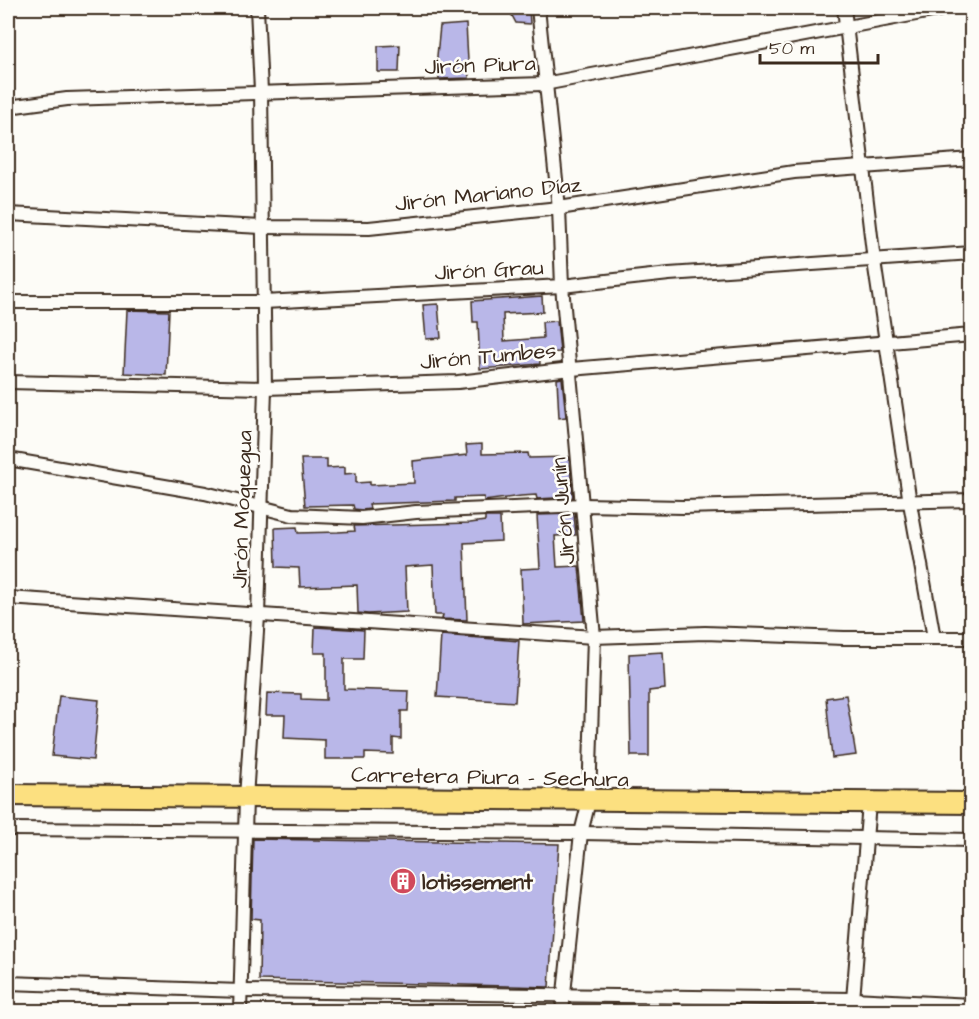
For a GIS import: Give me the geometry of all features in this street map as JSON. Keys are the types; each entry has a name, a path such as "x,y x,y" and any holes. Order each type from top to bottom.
{"main road":[{"name":"Carretera Piura - Sechura","path":"8,795 972,803"}],"street":[{"name":"Jirón Moquegua","path":"240,1011 246,798 258,616 266,388 261,91 257,8"},
{"name":"Jirón Junín","path":"538,8 544,84 559,208 562,286 572,369 594,637 589,801 581,833 562,1011"},
{"path":"844,8 874,261 910,503 934,638"},
{"name":"Jirón Piura","path":"8,107 67,99 261,91 544,84 948,8"},
{"name":"Jirón Mariano Díaz","path":"8,214 262,226 369,228 559,208 794,172 862,169 972,159"},
{"name":"Jirón Grau","path":"8,302 264,302 562,286 669,274 972,253"},
{"name":"Jirón Tumbes","path":"8,382 266,388 458,382 572,369 972,335"},
{"path":"8,459 205,493 292,514 362,518 416,512 583,505 683,507 972,500"},
{"path":"8,598 594,637 705,633 972,638"},
{"path":"852,1005 869,803"},
{"path":"8,829 581,833 972,840"},
{"path":"8,983 241,991 563,994 852,1005 972,1005"}],"building":[{"path":"508,8 529,8 530,24 516,23"},
{"path":"466,24 469,78 439,79 437,56 440,26"},
{"path":"400,45 399,72 378,72 378,46"},
{"path":"542,296 543,312 503,314 504,341 543,338 542,322 557,321 560,352 539,353 540,364 480,369 478,322 473,322 472,301"},
{"path":"438,304 441,338 426,339 423,305"},
{"path":"127,310 169,311 166,375 124,373"},
{"path":"562,378 566,417 559,418 557,379"},
{"path":"482,444 482,454 528,453 529,458 569,457 573,497 537,499 536,495 484,501 484,497 455,498 455,501 369,504 370,509 362,510 354,509 353,505 305,506 301,459 327,459 327,468 345,467 345,474 356,473 356,483 370,482 370,485 414,483 413,461 467,455 466,445"},
{"path":"574,514 576,535 555,536 557,567 579,566 584,621 523,624 521,569 540,568 537,515"},
{"path":"485,517 500,517 501,541 464,543 467,620 442,619 443,615 435,615 433,565 405,567 407,612 368,614 358,613 357,585 300,587 299,568 276,567 275,528 297,527 298,533 338,532 355,531 354,526 470,523 485,521"},
{"path":"315,627 364,630 363,659 344,659 344,689 409,691 408,711 401,711 401,739 393,738 393,754 365,753 365,759 325,759 325,740 284,738 285,715 266,715 267,693 301,694 301,699 326,700 326,653 314,653"},
{"path":"441,635 519,641 515,702 437,697"},
{"path":"663,652 665,689 649,691 649,756 631,756 629,654"},
{"path":"846,695 856,755 832,758 826,698"},
{"path":"59,696 99,700 93,760 52,756"},
{"name":"lotissement","path":"253,839 559,844 549,987 259,980 260,920 251,919"}],"place":[{"name":"lotissement","path":"403,881"}]}
